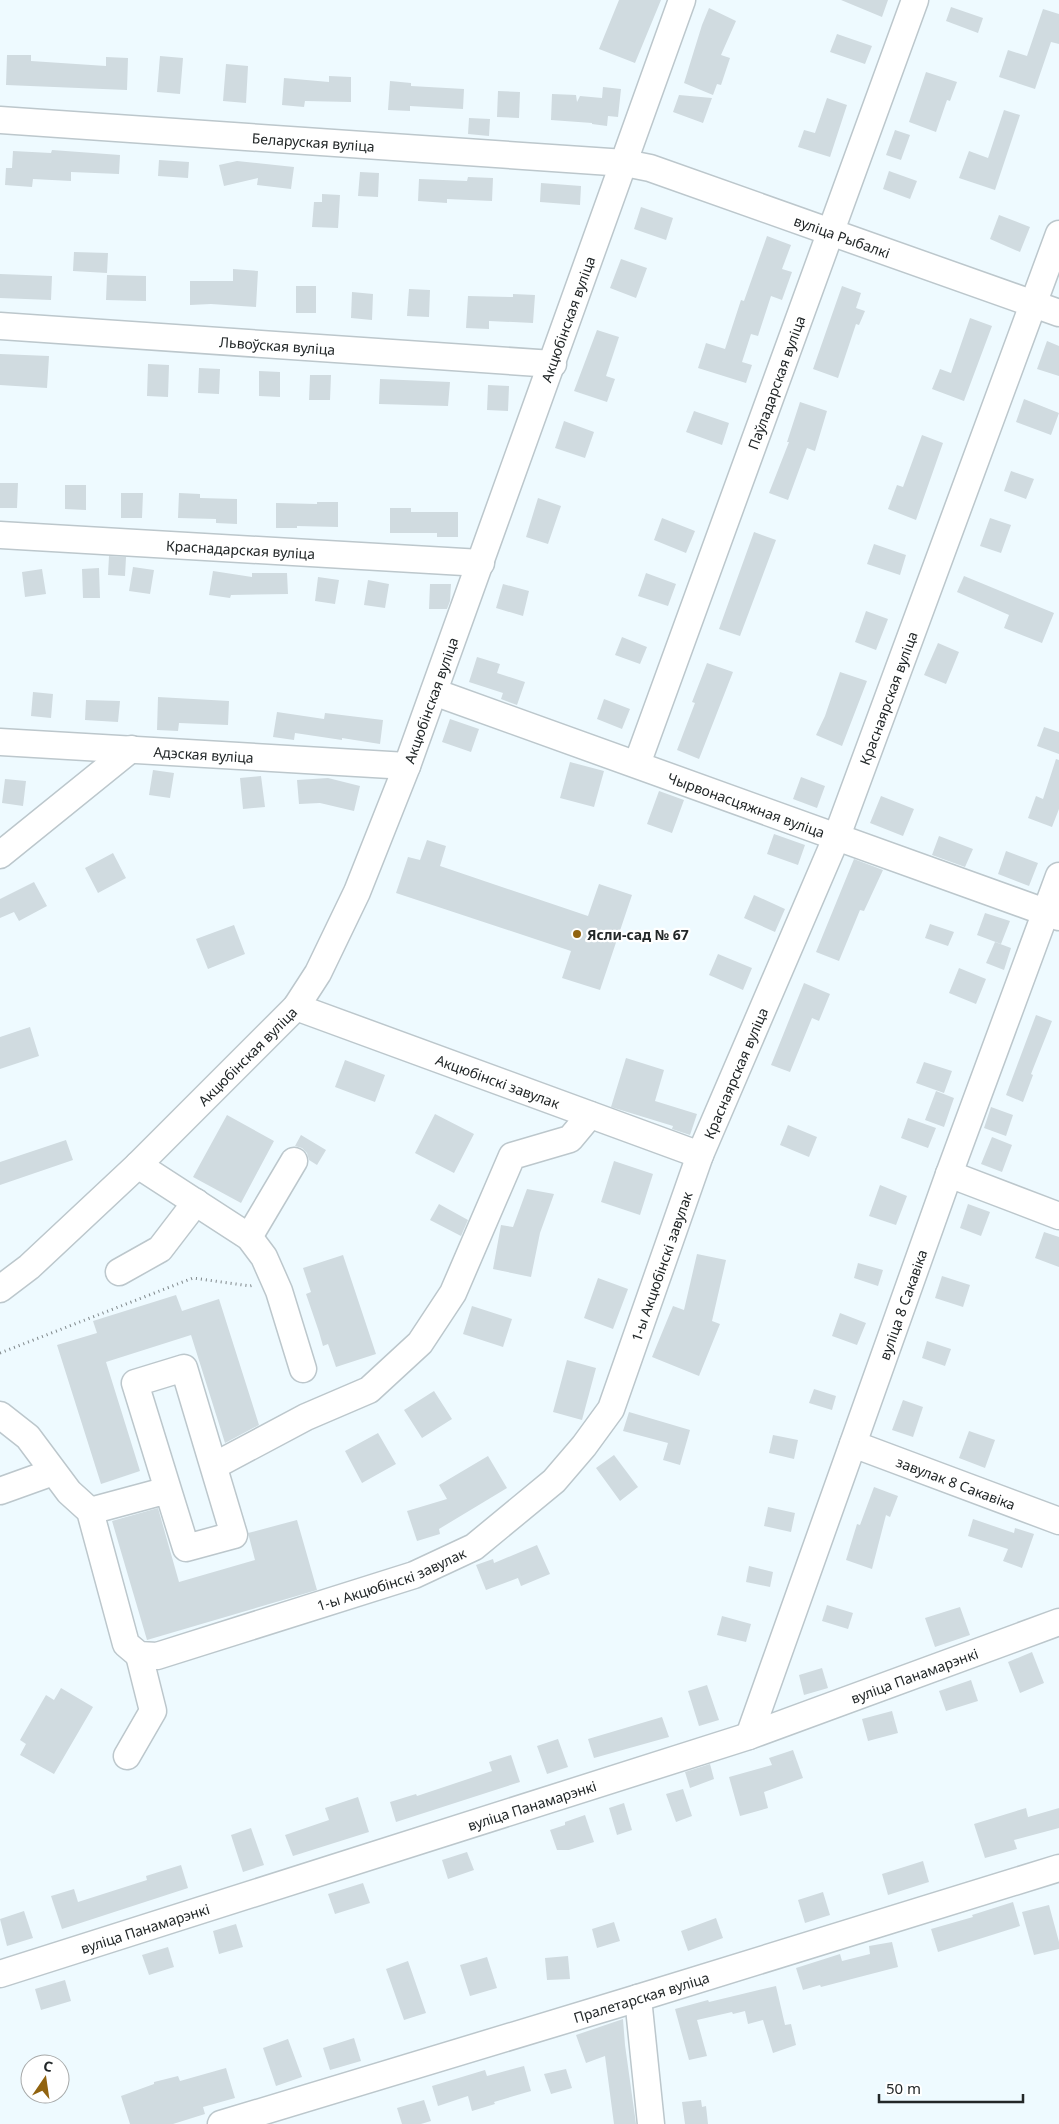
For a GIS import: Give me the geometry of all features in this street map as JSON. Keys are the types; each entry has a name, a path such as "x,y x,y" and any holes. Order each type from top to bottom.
{"street":[{"name":"Акцюбінская вуліца","path":"0,1288 29,1267 138,1164 296,1007 318,973 356,892 407,766 682,0"},
{"name":"Паўладарская вуліца","path":"637,764 915,0"},
{"name":"Беларуская вуліца","path":"0,120 625,162"},
{"name":"вуліца Рыбалкі","path":"625,162 650,168 1059,313"},
{"name":"Краснаярская вуліца","path":"700,1155 837,836 1059,234"},
{"name":"Львоўская вуліца","path":"0,326 552,364"},
{"name":"Краснадарская вуліца","path":"0,535 481,562"},
{"name":"Чырвонасцяжная вуліца","path":"434,692 1053,915"},
{"name":"Адэская вуліца","path":"0,742 407,766"},
{"path":"0,855 130,749"},
{"name":"вуліца 8 Сакавіка","path":"749,1736 949,1174 1053,915 1059,876"},
{"name":"Акцюбінскі завулак","path":"296,1007 700,1155"},
{"path":"214,1466 306,1417 369,1390 413,1350 420,1343 453,1293 512,1156 570,1139 590,1115"},
{"name":"1-ы Акцюбінскі завулак","path":"139,1655 157,1656 414,1575 474,1547 554,1481 584,1446 611,1409 700,1155"},
{"path":"249,1237 294,1161"},
{"path":"138,1164 249,1237 264,1258 273,1277 303,1369"},
{"path":"949,1174 1059,1216"},
{"path":"119,1272 160,1249 196,1202"},
{"path":"184,1368 234,1535 186,1548 168,1490 135,1383 184,1368"},
{"path":"0,1415 28,1438 69,1492 90,1511 126,1644 139,1655 153,1711 127,1756"},
{"name":"завулак 8 Сакавіка","path":"853,1444 1059,1521"},
{"path":"0,1491 53,1472"},
{"path":"90,1511 168,1490"},
{"name":"вуліца Панамарэнкі","path":"0,1974 749,1736 1059,1622"},
{"name":"Пралетарская вуліца","path":"221,2124 1059,1868"},
{"path":"638,1998 651,2124"}],"path":[{"path":"0,1353 193,1278 250,1286 273,1277"}],"building":[{"path":"619,0 661,0 635,63 599,49"},
{"path":"841,0 888,0 882,17"},
{"path":"951,7 983,18 978,33 946,21"},
{"path":"709,8 736,21 721,55 730,58 721,85 717,84 713,95 684,83"},
{"path":"1043,9 1059,14 1059,44 1051,42 1035,89 999,77 1008,50 1027,56"},
{"path":"837,34 872,46 865,64 830,52"},
{"path":"7,55 31,55 31,61 106,66 106,57 128,58 127,90 6,85"},
{"path":"160,56 183,58 180,94 157,92"},
{"path":"226,64 248,66 246,103 223,101"},
{"path":"926,72 957,82 950,101 947,100 936,132 909,122"},
{"path":"329,76 351,77 351,102 305,101 304,107 282,105 284,78 329,82"},
{"path":"390,81 411,83 411,86 464,89 463,109 410,106 410,111 388,110"},
{"path":"603,87 621,89 618,117 608,116 607,126 551,120 552,94 576,95 577,102 580,96 602,98"},
{"path":"498,91 520,92 519,118 497,117"},
{"path":"679,95 712,98 703,123 673,112"},
{"path":"827,98 847,105 830,157 798,147 804,130 815,133"},
{"path":"1004,110 1020,115 995,190 959,178 969,151 988,158"},
{"path":"469,118 490,119 489,136 468,134"},
{"path":"895,130 910,135 901,160 886,155"},
{"path":"52,150 120,155 119,174 71,172 71,181 33,179 32,187 5,185 6,168 12,168 13,151 51,153"},
{"path":"159,160 189,162 188,178 158,176"},
{"path":"237,161 294,167 291,189 257,185 258,178 224,186 219,165"},
{"path":"889,171 917,181 910,199 883,189"},
{"path":"360,172 379,173 378,197 358,196"},
{"path":"468,177 493,178 492,201 447,199 447,203 418,201 419,179 467,181"},
{"path":"541,183 581,186 580,205 540,202"},
{"path":"322,194 340,195 338,228 312,227 314,202 322,202"},
{"path":"641,207 673,218 666,240 634,229"},
{"path":"999,215 1030,227 1020,252 990,239"},
{"path":"767,236 791,245 782,269 792,272 782,300 771,296 758,336 751,334 742,362 752,365 746,383 698,368 706,343 725,349 741,300 744,301"},
{"path":"74,252 108,253 107,273 73,271"},
{"path":"621,259 647,268 636,298 610,288"},
{"path":"233,269 258,271 256,307 211,304 190,305 190,281 233,281"},
{"path":"0,274 52,276 51,300 0,298"},
{"path":"107,275 146,276 146,301 106,300"},
{"path":"296,286 316,286 316,313 296,313"},
{"path":"842,286 861,293 856,308 865,311 859,325 856,324 838,378 813,369"},
{"path":"409,289 430,290 429,317 407,316"},
{"path":"352,292 373,294 372,320 351,318"},
{"path":"513,294 535,295 533,323 489,321 489,329 466,328 468,296 513,297"},
{"path":"970,318 992,326 964,401 932,389 940,369 951,373"},
{"path":"597,330 619,337 606,376 615,379 607,402 574,391"},
{"path":"1047,341 1059,346 1059,376 1037,369"},
{"path":"0,354 49,356 47,388 0,385"},
{"path":"148,364 169,365 168,397 147,396"},
{"path":"199,368 220,369 219,394 198,393"},
{"path":"259,371 280,372 280,397 259,396"},
{"path":"310,375 331,375 330,400 309,400"},
{"path":"380,379 450,382 448,406 379,404"},
{"path":"488,385 509,386 508,411 487,410"},
{"path":"1024,399 1059,413 1051,435 1016,422"},
{"path":"800,402 827,411 815,451 807,448 788,500 769,493 789,442 787,442"},
{"path":"694,411 729,423 722,445 686,432"},
{"path":"564,421 594,432 585,458 555,448"},
{"path":"922,435 943,443 916,520 888,509 897,485 903,487"},
{"path":"1011,471 1034,479 1026,499 1004,491"},
{"path":"0,483 18,483 17,508 0,508"},
{"path":"65,485 86,485 86,510 65,509"},
{"path":"121,493 143,493 142,518 121,518"},
{"path":"179,493 200,494 200,498 237,499 237,524 216,523 216,519 178,518"},
{"path":"538,498 561,506 548,544 526,537"},
{"path":"317,502 338,502 338,527 297,526 297,528 276,528 276,503 317,504"},
{"path":"390,508 411,508 411,512 458,512 458,537 437,537 437,533 390,533"},
{"path":"662,518 695,531 686,553 654,540"},
{"path":"990,518 1011,525 1001,553 980,546"},
{"path":"754,532 776,540 740,636 719,629"},
{"path":"874,544 906,555 900,575 867,564"},
{"path":"109,556 126,557 125,576 108,575"},
{"path":"133,567 154,570 150,594 129,591"},
{"path":"99,568 100,598 83,598 82,569"},
{"path":"42,569 46,594 25,597 22,572"},
{"path":"213,571 252,577 252,573 287,573 288,594 231,595 230,598 209,595"},
{"path":"646,573 676,584 668,606 638,596"},
{"path":"964,576 1054,613 1042,643 1004,628 1009,615 957,592"},
{"path":"318,577 339,580 335,604 315,601"},
{"path":"368,580 389,584 385,608 364,605"},
{"path":"430,584 451,584 450,601 447,609 429,609"},
{"path":"503,584 529,591 523,616 496,608"},
{"path":"866,611 888,619 876,650 855,642"},
{"path":"622,637 647,647 640,664 615,655"},
{"path":"938,643 959,652 946,684 924,675"},
{"path":"477,657 500,664 497,673 525,682 517,705 501,699 503,693 469,682"},
{"path":"707,663 733,672 699,759 677,750 695,703 692,702"},
{"path":"840,672 867,681 842,746 816,735 825,716"},
{"path":"33,692 53,694 51,718 31,716"},
{"path":"158,697 229,701 228,725 179,723 178,731 157,730"},
{"path":"604,699 630,709 622,729 597,719"},
{"path":"86,700 120,701 118,722 85,720"},
{"path":"277,712 324,719 325,713 383,720 380,744 295,733 294,740 273,737"},
{"path":"450,719 479,729 471,752 442,742"},
{"path":"1044,727 1059,732 1059,754 1037,746"},
{"path":"1056,759 1059,760 1059,809 1052,827 1028,818 1036,796 1043,799"},
{"path":"570,762 604,771 594,807 560,798"},
{"path":"153,770 174,773 170,798 149,795"},
{"path":"261,776 265,807 243,809 240,778"},
{"path":"801,777 825,786 817,808 793,799"},
{"path":"328,778 360,786 354,811 320,803 299,804 297,780"},
{"path":"5,779 26,781 23,806 2,803"},
{"path":"659,791 684,800 672,833 647,824"},
{"path":"881,796 914,809 903,836 870,823"},
{"path":"774,834 805,845 798,865 767,854"},
{"path":"939,836 973,849 965,867 932,855"},
{"path":"427,840 446,846 440,866 588,916 599,884 632,895 600,990 562,978 571,951 396,893 408,857 420,860"},
{"path":"1006,851 1038,863 1029,886 998,874"},
{"path":"113,853 126,878 98,893 85,868"},
{"path":"854,859 883,870 864,911 860,910 839,961 816,952"},
{"path":"34,882 47,906 19,921 14,912 0,918 0,899"},
{"path":"754,895 785,909 775,932 744,918"},
{"path":"985,913 1010,921 1001,944 977,935"},
{"path":"930,924 954,932 948,946 925,938"},
{"path":"234,925 245,954 208,969 196,939"},
{"path":"995,942 1011,948 1004,970 986,963"},
{"path":"718,954 752,968 743,990 709,975"},
{"path":"959,968 986,979 976,1004 949,993"},
{"path":"804,983 830,994 819,1021 812,1018 790,1072 771,1065"},
{"path":"1036,1015 1052,1021 1031,1074 1033,1075 1023,1102 1006,1095"},
{"path":"30,1027 39,1056 0,1069 0,1037"},
{"path":"626,1058 664,1070 655,1101 697,1114 690,1135 672,1129 673,1126 611,1107"},
{"path":"345,1060 385,1075 375,1102 335,1087"},
{"path":"924,1062 952,1071 944,1093 916,1083"},
{"path":"936,1091 954,1098 944,1127 925,1120"},
{"path":"991,1107 1013,1115 1006,1136 984,1128"},
{"path":"435,1114 474,1134 454,1173 415,1153"},
{"path":"227,1115 274,1141 241,1203 193,1177"},
{"path":"908,1118 936,1128 928,1148 901,1138"},
{"path":"788,1125 817,1137 809,1157 780,1145"},
{"path":"301,1135 326,1150 317,1165 309,1160 307,1153 302,1148 295,1146"},
{"path":"992,1137 1012,1145 1002,1172 981,1164"},
{"path":"66,1140 73,1160 0,1185 0,1162"},
{"path":"614,1161 653,1174 640,1215 601,1202"},
{"path":"880,1185 907,1196 896,1225 869,1216"},
{"path":"527,1189 554,1194 540,1233 531,1277 493,1269 501,1225 513,1227"},
{"path":"439,1204 468,1220 461,1236 430,1220"},
{"path":"968,1204 990,1212 981,1236 960,1228"},
{"path":"1044,1232 1059,1237 1059,1267 1035,1258"},
{"path":"697,1254 726,1260 712,1321 720,1324 699,1376 652,1357 673,1306 684,1310"},
{"path":"343,1255 376,1354 336,1367 328,1344 323,1346 306,1294 311,1292 303,1268"},
{"path":"858,1263 883,1270 878,1286 854,1278"},
{"path":"942,1276 970,1285 963,1307 935,1298"},
{"path":"598,1278 628,1289 613,1329 584,1318"},
{"path":"176,1295 182,1311 219,1299 259,1425 225,1443 191,1335 106,1362 140,1471 101,1484 57,1345 97,1333 93,1321"},
{"path":"472,1306 512,1319 503,1347 463,1334"},
{"path":"840,1313 866,1323 857,1345 832,1336"},
{"path":"927,1341 951,1349 945,1366 922,1358"},
{"path":"567,1360 596,1368 582,1420 553,1412"},
{"path":"814,1389 836,1396 832,1410 809,1403"},
{"path":"434,1391 452,1419 422,1438 404,1410"},
{"path":"903,1400 923,1407 913,1437 892,1430"},
{"path":"629,1412 690,1430 680,1465 663,1460 668,1443 623,1431"},
{"path":"969,1431 995,1440 985,1468 959,1458"},
{"path":"378,1433 396,1464 362,1483 345,1451"},
{"path":"773,1435 798,1440 794,1459 769,1453"},
{"path":"614,1455 638,1487 620,1501 596,1468"},
{"path":"488,1456 507,1488 439,1529 440,1534 417,1541 407,1511 447,1499 439,1485"},
{"path":"874,1487 898,1496 890,1517 886,1515 872,1569 846,1560 857,1524 860,1525"},
{"path":"768,1507 795,1513 791,1532 764,1526"},
{"path":"158,1508 179,1582 255,1560 248,1533 297,1520 317,1590 147,1640 112,1521"},
{"path":"973,1519 1014,1533 1015,1528 1034,1534 1022,1568 1003,1561 1008,1549 968,1536"},
{"path":"537,1545 550,1574 521,1586 518,1578 486,1590 476,1565 493,1559 494,1563"},
{"path":"749,1566 773,1572 770,1587 746,1582"},
{"path":"827,1605 853,1613 848,1629 822,1621"},
{"path":"960,1607 970,1635 935,1647 925,1618"},
{"path":"722,1616 751,1624 746,1642 717,1635"},
{"path":"1032,1652 1044,1683 1020,1693 1008,1662"},
{"path":"822,1668 828,1688 804,1695 799,1675"},
{"path":"971,1680 978,1701 946,1711 939,1691"},
{"path":"707,1685 719,1720 699,1726 688,1691"},
{"path":"61,1688 93,1707 54,1774 20,1755 26,1744 20,1740 46,1695 54,1700"},
{"path":"892,1711 898,1733 868,1741 862,1719"},
{"path":"662,1717 669,1737 594,1758 588,1739"},
{"path":"558,1739 568,1767 547,1774 537,1746"},
{"path":"793,1750 803,1778 764,1792 768,1808 740,1816 729,1777 772,1765 769,1758"},
{"path":"511,1755 520,1782 396,1822 390,1802 416,1794 417,1796 492,1771 489,1762"},
{"path":"710,1764 714,1779 690,1788 685,1772"},
{"path":"683,1789 692,1816 676,1822 666,1794"},
{"path":"358,1797 369,1832 293,1856 285,1835 329,1820 325,1808"},
{"path":"624,1803 632,1830 617,1835 609,1808"},
{"path":"1026,1808 1028,1817 1059,1808 1059,1828 1014,1840 1017,1849 985,1858 974,1824"},
{"path":"585,1815 594,1842 569,1850 557,1850 550,1830"},
{"path":"251,1828 264,1865 243,1872 231,1835"},
{"path":"467,1852 474,1870 448,1879 442,1860"},
{"path":"923,1861 929,1882 888,1895 882,1874"},
{"path":"181,1865 188,1888 62,1929 51,1896 74,1889 78,1902 147,1880 146,1876"},
{"path":"363,1883 370,1903 335,1914 328,1894"},
{"path":"823,1892 830,1915 805,1923 798,1900"},
{"path":"1013,1902 1020,1926 938,1952 931,1929 973,1917 972,1915"},
{"path":"1049,1905 1059,1942 1059,1949 1034,1955 1022,1912"},
{"path":"24,1911 33,1938 7,1946 0,1919"},
{"path":"716,1918 723,1938 688,1951 681,1931"},
{"path":"614,1922 620,1941 597,1948 592,1929"},
{"path":"236,1924 243,1947 219,1954 213,1931"},
{"path":"892,1942 898,1967 803,1990 796,1968 840,1954 842,1961 870,1954 869,1946"},
{"path":"168,1947 174,1967 149,1975 142,1955"},
{"path":"568,1956 570,1979 547,1980 545,1958"},
{"path":"487,1957 497,1988 470,1996 460,1965"},
{"path":"408,1961 426,2013 404,2020 386,1969"},
{"path":"65,1980 71,2001 41,2010 35,1989"},
{"path":"776,1986 785,2025 791,2024 796,2045 773,2053 763,2020 748,2024 745,2011 733,2014 732,2012 697,2020 707,2056 689,2060 675,2009"},
{"path":"623,2019 636,2124 614,2124 605,2056 586,2063 576,2035"},
{"path":"354,2038 361,2061 330,2070 323,2048"},
{"path":"288,2039 302,2077 276,2086 263,2048"},
{"path":"524,2066 531,2091 472,2111 468,2096 438,2106 432,2086 485,2070 487,2076"},
{"path":"226,2068 235,2098 203,2107 205,2114 173,2124 130,2124 121,2096 154,2084 154,2082 178,2076 180,2081"},
{"path":"566,2069 572,2088 551,2094 544,2074"},
{"path":"424,2100 431,2121 421,2124 402,2124 397,2108"},
{"path":"701,2100 702,2107 706,2106 708,2124 685,2124 682,2102"}],"place":[{"name":"Ясли-сад № 67","path":"577,934"}]}
